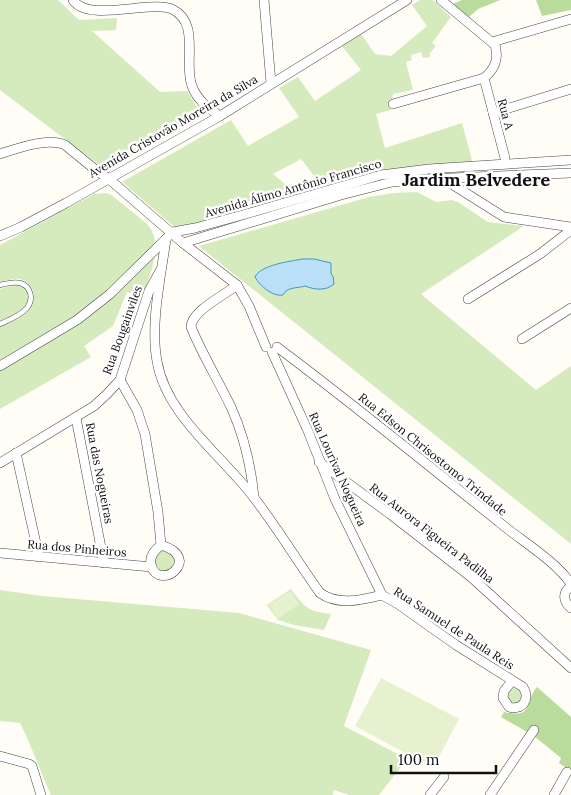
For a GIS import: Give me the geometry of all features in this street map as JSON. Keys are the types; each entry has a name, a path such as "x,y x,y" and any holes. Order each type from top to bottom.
{"street":[{"path":"73,0 82,7 94,10 162,6 172,9 183,17 187,26 190,50 189,76 192,87 199,99 220,116"},
{"path":"264,0 271,83"},
{"name":"Avenida Cristovão Moreira da Silva","path":"0,236 109,179 220,116 407,0"},
{"path":"393,104 484,78 490,73 496,62 496,50 492,42 441,0"},
{"path":"492,42 571,19"},
{"name":"Rua A","path":"484,78 505,158"},
{"path":"493,114 571,89"},
{"path":"0,154 47,142 59,143 109,179 173,232 183,243 237,285 249,306 256,325 272,347"},
{"name":"Avenida Álimo Antônio Francisco","path":"173,232 238,217 381,175 421,170 571,160"},
{"name":"Avenida Álimo Antônio Francisco","path":"183,243 380,185 442,178 571,173"},
{"path":"442,178 504,218 571,226"},
{"path":"468,299 540,254 571,230"},
{"path":"0,366 78,320 110,294 173,232"},
{"path":"166,239 155,337 157,360 163,382 175,404 187,421 254,498 320,593 338,601 352,601 382,595"},
{"name":"Rua Bougainviles","path":"0,464 76,418 107,394 120,380 149,291 162,267"},
{"path":"237,285 197,314 191,322 191,326 242,436 252,472 254,498"},
{"path":"522,339 571,308"},
{"name":"Rua Lourival Nogueira","path":"272,347 335,499 382,595"},
{"name":"Rua Edson Chrisostomo Trindade","path":"272,347 353,404 515,536 559,569 571,585"},
{"path":"120,380 136,410 145,434 158,512 161,545"},
{"name":"Rua das Nogueiras","path":"76,418 104,563"},
{"path":"16,453 39,557"},
{"name":"Rua Aurora Figueira Padilha","path":"319,462 471,577 571,668"},
{"path":"161,545 176,552 180,560 178,568 173,574 165,576 157,573 152,567 151,559 154,552 161,545"},
{"name":"Rua dos Pinheiros","path":"0,553 152,567"},
{"path":"571,585 566,590 564,596 565,603 571,608"},
{"name":"Rua Samuel de Paula Reis","path":"382,595 512,681"},
{"path":"490,795 534,730"},
{"path":"0,756 25,761 32,766 41,795"},
{"path":"554,795 567,772"},
{"path":"430,795 444,777"}],"lane":[{"path":"0,285 14,282 22,283 29,289 31,298 30,304 24,311 0,324"}],"green space":[{"path":"0,0 58,0 79,20 117,18 116,30 92,31 160,92 187,91 203,117 106,170 0,90"},
{"path":"420,0 433,0 451,17 432,43 436,46 430,53 430,57 423,58 421,52 411,55 412,60 406,62 413,90 393,94 391,110 376,114 385,148 462,123 473,164 369,172 322,186 301,159 273,174 297,194 177,229 122,182 231,120 248,146 299,117 279,88 298,77 315,101 361,70 342,46 361,34 375,54 391,56 427,26 412,5"},
{"path":"462,0 500,0 478,9 469,17 453,4"},
{"path":"536,0 571,0 571,10 542,16"},
{"path":"417,192 436,202 452,200 458,202 488,222 524,226 421,294 536,390 571,366 571,544 199,246 369,197"},
{"path":"94,194 110,194 146,223 152,231 155,239 154,258 143,296 127,292 113,326 84,346 91,357 0,409 0,326 15,320 28,311 34,297 32,288 25,281 15,279 0,282 0,245"},
{"path":"18,285 26,290 27,303 15,315 0,322 0,289"},
{"path":"163,550 171,551 177,564 165,573 155,568 154,556"},
{"path":"291,589 307,608 331,614 324,630 278,620 267,605"},
{"path":"0,590 42,596 239,613 371,650 344,726 407,759 379,795 349,795 334,790 333,795 51,795 20,723 0,721"},
{"path":"290,591 299,604 278,619 269,605"},
{"path":"381,678 459,719 433,768 355,726"},
{"path":"537,687 571,717 571,771 559,763 561,758 534,736 501,717 504,712 514,714 525,711"},
{"path":"513,688 519,689 523,694 521,703 512,705 506,695"}],"water":[{"path":"314,259 331,263 331,274 334,284 324,289 305,286 293,288 286,291 283,295 279,295 267,290 255,277 263,269 284,262"}],"district":[{"name":"Jardim Belvedere","path":"476,179"}]}
